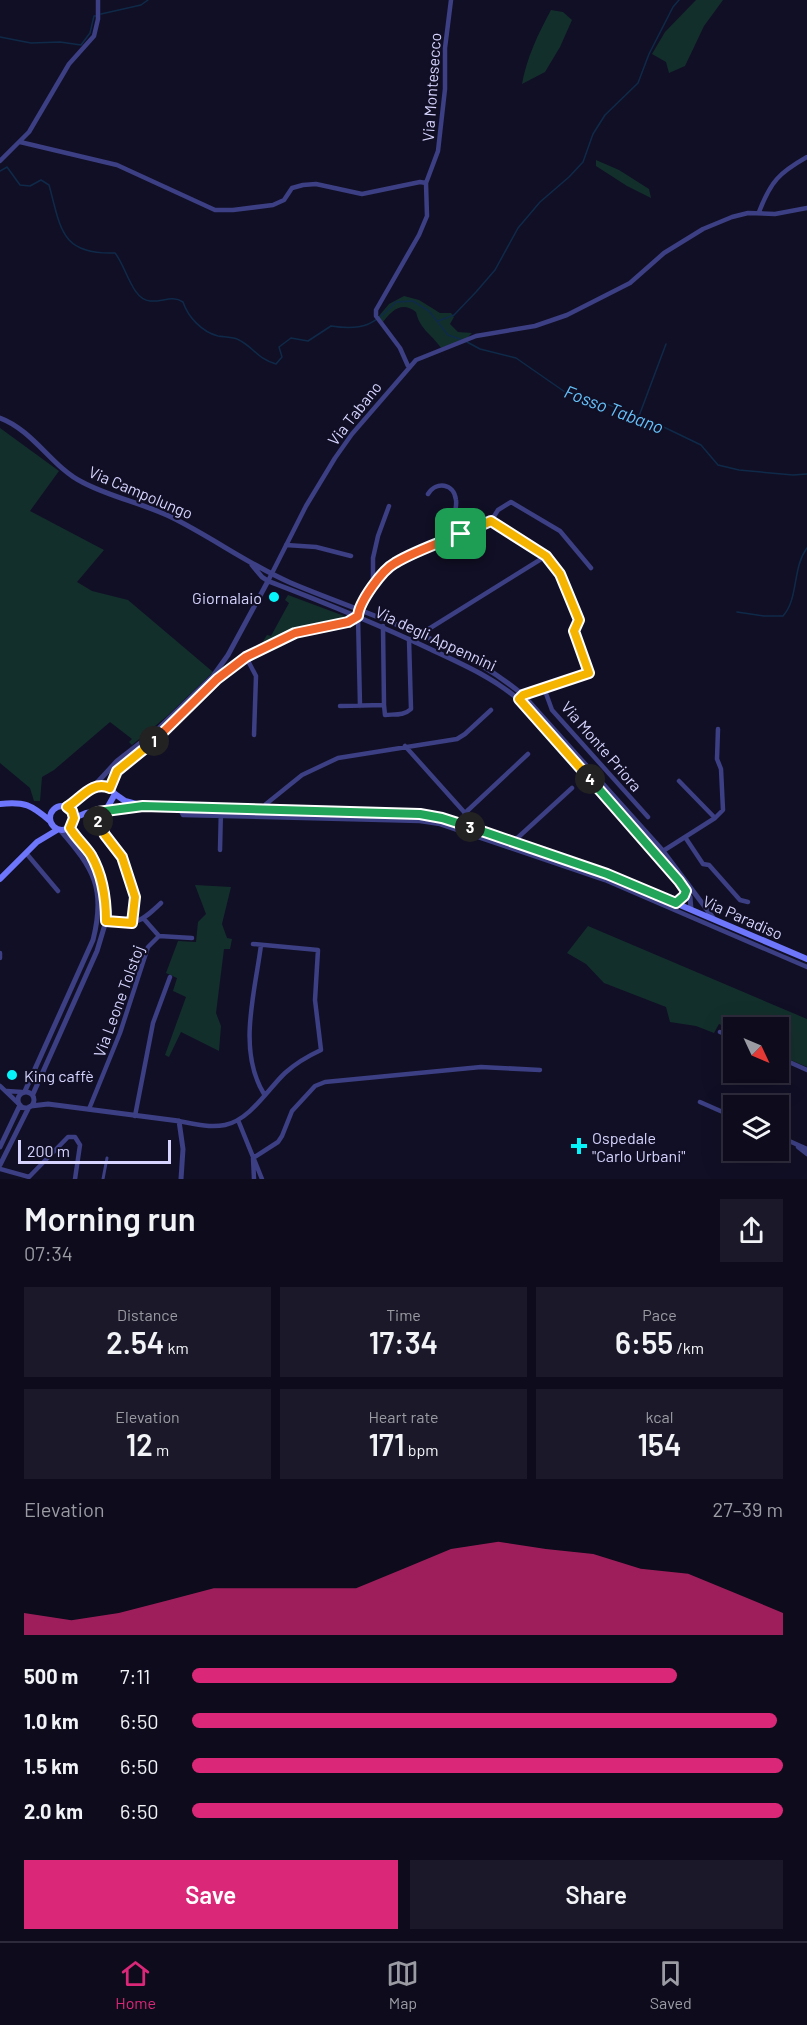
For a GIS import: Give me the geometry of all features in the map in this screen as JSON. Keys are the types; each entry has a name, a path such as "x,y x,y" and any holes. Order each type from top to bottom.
{"main road":[{"path":"54,827 50,814 55,808 67,807 94,786 103,785 125,801 143,806"},
{"path":"106,810 115,794"},
{"path":"0,804 15,802 33,807 54,827 70,828 74,818 72,811 67,807"},
{"path":"74,818 86,813 143,806"},
{"name":"Via Paradiso","path":"143,806 221,812 420,814 461,824 513,842 676,903 807,960"},
{"path":"2,878 54,827"}],"street":[{"path":"0,161 39,119 69,64 94,36 98,19 98,0"},
{"name":"Via Montesecco","path":"408,366 400,348 376,316 379,304 426,222 426,183 438,151 445,89 445,48 451,0"},
{"path":"20,142 117,165 215,210 273,205 284,200 292,188 303,185 316,184 362,194 420,182 426,183"},
{"path":"759,212 765,197 781,173 807,157"},
{"name":"Via Tabano","path":"94,786 117,761 157,730 213,676 228,655 306,506 335,458 408,366 433,352 460,344 469,338 535,326 567,315 630,283 664,253 703,229 732,217 759,212 775,214 807,208"},
{"name":"Via Campolungo","path":"0,418 18,428 78,481 99,491 170,516 272,574"},
{"path":"428,494 432,487 439,485 446,485 453,492 456,500 455,521 461,534"},
{"path":"360,706 358,609 393,564 491,521 498,510 511,502 560,531 591,568"},
{"path":"373,587 373,558 389,506"},
{"path":"491,521 546,556 560,574 579,620 574,631 589,673 521,697"},
{"path":"286,544 316,547 351,556"},
{"path":"382,626 385,715 402,714 409,711 411,705 412,640 546,556"},
{"name":"Via Campolungo","path":"249,561 268,581"},
{"name":"Via degli Appennini","path":"272,574 419,635 487,668 521,697 663,851 714,919"},
{"name":"Via degli Appennini","path":"268,581 382,626 484,674 521,697 659,856 690,897 691,909"},
{"path":"110,788 117,771 159,737 217,679 246,657 295,633 348,622 358,616"},
{"path":"246,657 255,676 254,735"},
{"name":"Via Monte Priora","path":"544,688 552,710 648,817"},
{"path":"340,706 384,705"},
{"path":"491,710 457,739 338,758 302,775 266,804 263,813 440,824 606,877 807,967"},
{"path":"663,851 715,818 723,810 721,769 717,759 718,729"},
{"path":"405,746 465,813"},
{"path":"461,824 465,813 528,754"},
{"path":"679,781 715,818"},
{"path":"513,842 572,788"},
{"path":"98,812 98,821 105,835 122,857 135,897 132,923"},
{"path":"220,850 221,812"},
{"path":"0,1147 19,1104 18,1099 93,940 98,923 96,883 89,865 54,827"},
{"path":"70,828 90,853 97,866 106,898 106,921 97,951 34,1096 34,1102 0,1167 29,1177 68,1137 75,1137 80,1145 75,1179"},
{"path":"685,837 703,864 709,866 740,900 748,902"},
{"path":"26,853 58,891"},
{"path":"0,868 2,878"},
{"path":"676,903 686,891"},
{"path":"691,909 698,903 697,897"},
{"path":"106,921 132,923 144,919 161,903"},
{"path":"144,919 159,936 192,938"},
{"name":"Via Leone Tolstoj","path":"89,1109 120,1033 148,947 159,936"},
{"path":"0,1086 25,1108 44,1104 214,1127 228,1125 238,1120 286,1071 321,1050 315,1000 318,950 253,944"},
{"path":"261,945 249,1034 249,1050 260,1088 264,1094"},
{"path":"0,952 0,958"},
{"path":"135,1116 153,1023 170,977"},
{"path":"789,1063 807,1070"},
{"path":"253,1158 278,1142 292,1111 315,1086 326,1082 481,1067 540,1070"},
{"path":"6,1091 23,1092 34,1096 44,1104"},
{"path":"700,1102 723,1112"},
{"path":"238,1120 262,1179"},
{"path":"178,1121 183,1149 181,1179"},
{"path":"789,1142 806,1153"},
{"path":"103,1179 107,1158"},
{"path":"253,1158 254,1179"}],"green space":[{"path":"696,0 723,0 704,26 685,66 669,73 666,62 652,54 665,32"},
{"path":"551,10 563,12 572,20 545,72 522,84 534,46"},
{"path":"596,160 619,170 649,189 651,198 596,166"},
{"path":"404,296 419,300 440,313 451,313 454,317 450,324 458,332 472,333 466,339 441,348 423,327 416,312 411,309 398,308 383,322 378,317 389,304"},
{"path":"0,428 59,471 30,511 104,550 77,582 92,591 128,600 213,672 166,717 132,745 129,742 132,739 110,722 54,770 42,777 40,801 34,801 30,788 0,763"},
{"path":"288,595 347,617 303,626 262,643 267,635 271,636 289,603 285,600"},
{"path":"195,885 231,887 222,924 227,938 232,939 230,949 224,949 216,1013 221,1026 219,1051 181,1032 169,1057 165,1055 186,997 173,991 177,978 166,973 178,941 196,942 198,922 206,914"},
{"path":"588,926 807,1019 807,1067 789,1059 789,1017 723,1017 723,1026 719,1024 714,1033 696,1026 670,1022 666,1007 604,983 586,964 567,953"}],"waterway":[{"path":"101,14 141,5 148,0"},
{"path":"438,321 454,315 476,292 495,270 518,228 540,202 583,162 593,134 605,115 638,83 649,54 673,7 679,0"},
{"path":"0,37 31,43 60,42 81,45 90,33 94,16 96,16"},
{"name":"Fosso Tabano","path":"0,171 7,167 20,185 30,186 41,180 49,185 66,236 73,244 83,249 115,253 138,295 150,301 175,299 183,302 192,318 206,331 218,336 237,339 270,362 276,364 282,357 279,347 291,338 308,341 331,326 360,327 374,321 396,302 413,301 429,311 448,335 463,340"},
{"name":"Fosso Tabano","path":"467,342 480,349 516,358 565,392 645,418 701,445 718,465 739,470 793,475 807,474"},
{"path":"639,416 666,344"},
{"path":"737,612 783,616 791,601 799,565 807,548"}],"place":[{"name":"Giornalaio","path":"274,597"},
{"name":"King caffè","path":"12,1075"},
{"name":"Ospedale \"Carlo Urbani\"","path":"579,1146"}],"route":[{"path":"491,521 546,556 560,574 579,620 574,631 589,673 523,695 519,699 659,856 686,891 681,900 676,903 607,874 461,824 420,814 143,806 98,812 98,821 105,835 122,857 135,897 132,923 106,921 103,882 90,853 70,828 74,818 72,811 67,807 94,786 103,785 110,788 117,771 159,737 227,670 246,657 295,633 348,622 358,616 358,609 393,564 461,534 491,521"}]}
